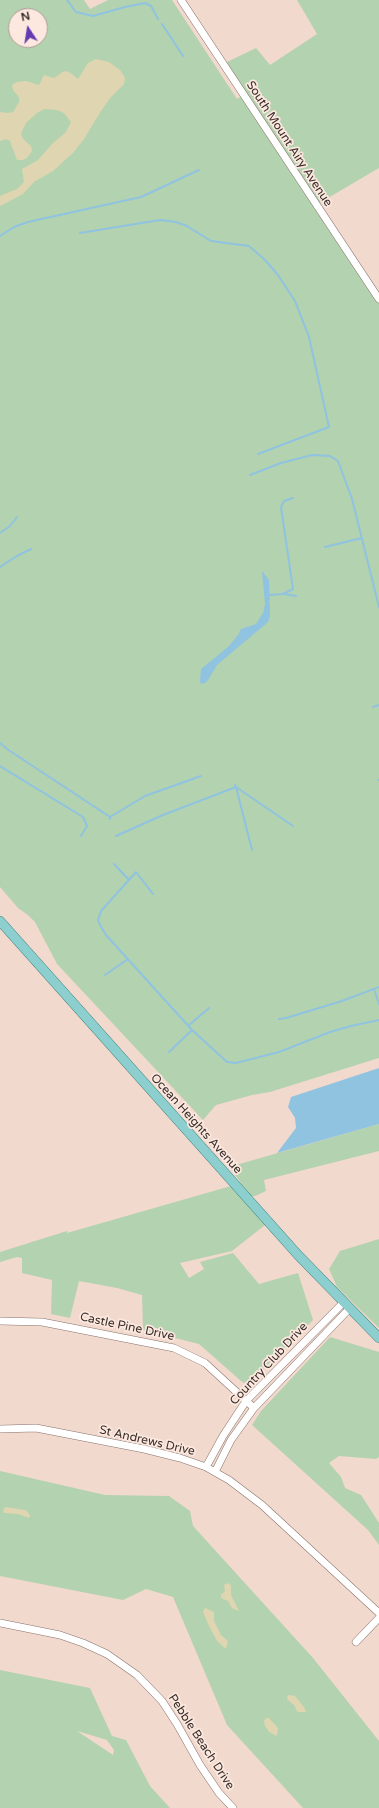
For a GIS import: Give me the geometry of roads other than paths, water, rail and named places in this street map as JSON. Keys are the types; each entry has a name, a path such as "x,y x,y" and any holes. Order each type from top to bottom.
{"main road":[{"name":"Ocean Heights Avenue","path":"0,921 140,1080 298,1255 346,1306 379,1338"}],"street":[{"name":"South Mount Airy Avenue","path":"181,0 379,299"},
{"name":"Country Club Drive","path":"206,1467 223,1436 246,1401 346,1306"},
{"name":"Country Club Drive","path":"215,1472 232,1440 254,1408 346,1306"},
{"name":"Castle Pine Drive","path":"0,1321 42,1322 174,1348 205,1363 254,1408"},
{"name":"St Andrews Drive","path":"0,1429 36,1428 144,1449 180,1458 206,1467 241,1488 262,1505 379,1613"},
{"path":"356,1642 379,1618"},
{"name":"Pebble Beach Drive","path":"0,1623 75,1640 107,1654 133,1671 162,1701 204,1770 233,1808"}],"water":[{"path":"262,571 269,580 270,616 268,622 217,665 208,680 201,684 201,669 228,647 241,629 256,624 263,613 265,604"},
{"path":"379,1068 379,1124 277,1153 296,1128 295,1118 288,1107 291,1097"}],"waterway":[{"path":"67,0 76,12 93,16 145,3 151,6 158,19"},
{"path":"162,24 183,56"},
{"path":"0,236 14,227 28,222 141,197 199,170"},
{"path":"80,233 160,220 176,222 187,226 211,241 249,246 265,260 278,275 295,301 309,337 329,427 258,454"},
{"path":"250,475 281,463 312,455 330,456 338,461 352,499 379,607"},
{"path":"269,595 283,594 293,589 281,507 284,501 293,498"},
{"path":"0,533 10,526 17,517"},
{"path":"325,547 362,538"},
{"path":"0,567 31,549"},
{"path":"284,594 296,596"},
{"path":"373,707 379,705"},
{"path":"0,743 110,817"},
{"path":"0,766 83,817 87,826 81,836"},
{"path":"110,819 110,817 145,796 201,776"},
{"path":"116,836 163,815 236,787 235,785"},
{"path":"236,787 293,826"},
{"path":"236,787 252,850"},
{"path":"114,864 129,880"},
{"path":"153,894 136,872 101,911 98,920 100,925 106,935 192,1030 227,1062 236,1063 279,1052 330,1032 379,1020"},
{"path":"105,975 128,959"},
{"path":"279,1019 342,1001 379,987"},
{"path":"374,989 379,1004"},
{"path":"188,1026 209,1008"},
{"path":"169,1052 192,1030"}]}
